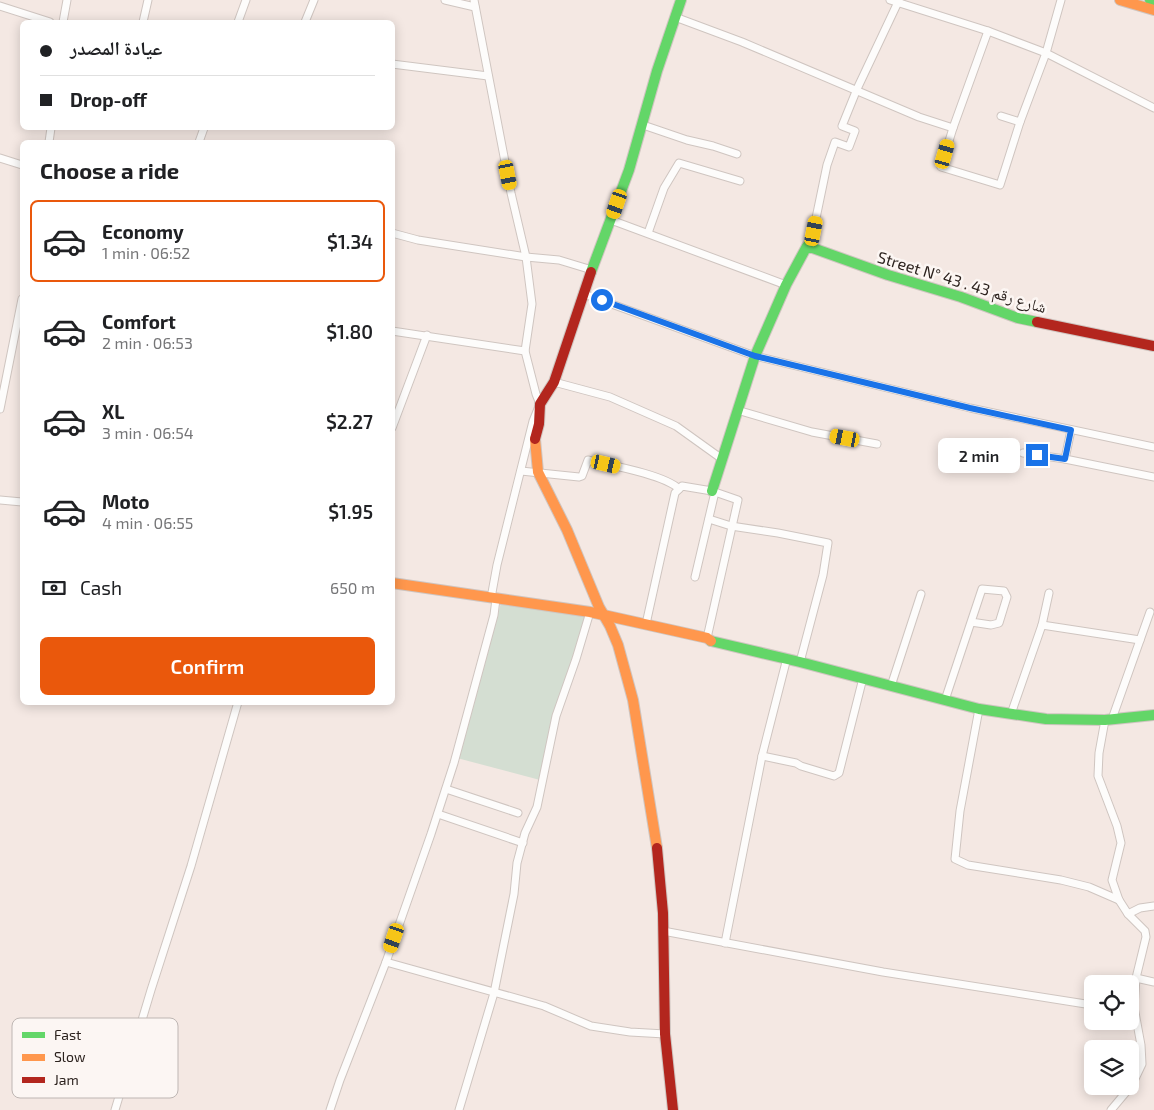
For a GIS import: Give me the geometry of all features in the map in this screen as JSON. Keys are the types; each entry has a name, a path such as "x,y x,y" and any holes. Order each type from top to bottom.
{"main road":[{"path":"673,1110 665,1034 663,931 659,864 633,700 618,645 610,626 603,616 567,530 538,472 535,438 539,424 540,404 554,382 611,220 643,125 657,71 681,0"},
{"path":"1120,0 1154,10"},
{"path":"1150,0 1154,1"},
{"path":"714,491 722,459 755,356 786,285 807,246 810,247"},
{"name":"Street N° 43 . شارع رقم 43","path":"810,247 1018,318 1154,346"},
{"path":"395,583 590,612 787,658 945,700 1012,714 1046,719 1108,719 1154,715"}],"street":[{"path":"63,20 66,0"},
{"path":"143,20 148,0"},
{"path":"239,20 246,0"},
{"path":"306,20 314,0"},
{"path":"330,1110 386,962 446,789 494,615 493,598 497,565 533,421 540,404 525,351 532,304 526,257 511,193 475,4 445,0"},
{"path":"890,0 988,31 1046,53 1154,108"},
{"path":"988,31 941,167 1000,185 1020,122 1046,53 1061,0"},
{"path":"810,247 826,165 835,142 849,147 855,132 842,126 857,89 898,2"},
{"path":"0,6 44,20"},
{"path":"675,17 857,89 919,117 953,128"},
{"path":"395,64 488,76"},
{"path":"1001,116 1020,122"},
{"path":"643,125 737,154"},
{"path":"0,158 20,164"},
{"path":"648,233 664,188 679,163 740,181"},
{"path":"611,220 786,285"},
{"path":"395,235 526,257 558,260 592,270"},
{"path":"584,294 755,356 961,406 1154,447"},
{"path":"0,408 20,308"},
{"path":"395,331 525,351"},
{"path":"395,420 427,335"},
{"path":"554,382 610,397 676,426 722,459"},
{"path":"737,410 812,432 878,444"},
{"path":"1065,459 1071,430"},
{"path":"1023,453 1065,459 1154,477"},
{"path":"521,471 579,477 582,476 588,460 673,482 679,488"},
{"path":"646,624 674,493 682,486 714,491 738,500 706,638"},
{"path":"696,577 714,491"},
{"path":"0,500 20,502"},
{"path":"709,519 731,526 778,533 828,544 800,662"},
{"path":"945,700 971,622 982,589 1004,590 1007,597 999,623 991,625 971,622"},
{"path":"1012,714 1042,625 1049,593"},
{"path":"891,686 920,594"},
{"path":"459,1110 494,993 514,894 517,863 536,807 556,716 576,660 590,612"},
{"path":"1137,975 1146,937 1144,931 1128,914 1119,900 1112,880 1121,843 1117,826 1098,776 1099,752 1108,719 1150,612"},
{"path":"1042,625 1140,640"},
{"path":"725,943 762,756 787,658"},
{"path":"762,756 796,763 834,776 839,773 863,678"},
{"path":"142,1018 191,866 237,705"},
{"path":"979,708 960,811 954,859 968,865 1061,880 1089,887 1119,900"},
{"path":"446,789 518,814"},
{"path":"438,814 523,843"},
{"path":"1128,914 1140,908 1154,906"},
{"path":"663,931 885,972 1084,1004"},
{"path":"386,962 544,1006 590,1026 630,1032 665,1034"},
{"path":"1139,979 1154,982"},
{"path":"1111,1110 1132,1084 1142,1064 1141,1045 1137,1030"},
{"path":"114,1110 118,1098"}],"shaded area":[{"path":"501,603 588,615 540,780 457,758"}],"traffic: fast":[{"path":"591,272 629,170 657,71 681,0"},
{"path":"1150,0 1154,1"},
{"path":"712,491 755,356 786,285 807,246 1018,318 1037,322"},
{"path":"711,641 800,662 979,709 1046,719 1105,720 1154,715"}],"traffic: slow":[{"path":"1120,0 1154,10"},
{"path":"535,439 538,472 567,530 599,607 618,645 633,700 657,848"},
{"path":"395,583 590,612 707,638 711,641"}],"traffic: jam":[{"path":"535,439 539,424 540,404 554,382 591,272"},
{"path":"1037,322 1154,346"},
{"path":"657,848 663,913 665,1034 673,1110"}],"route":[{"path":"602,300 755,356 970,408 1071,430 1065,459 1037,455"}]}
